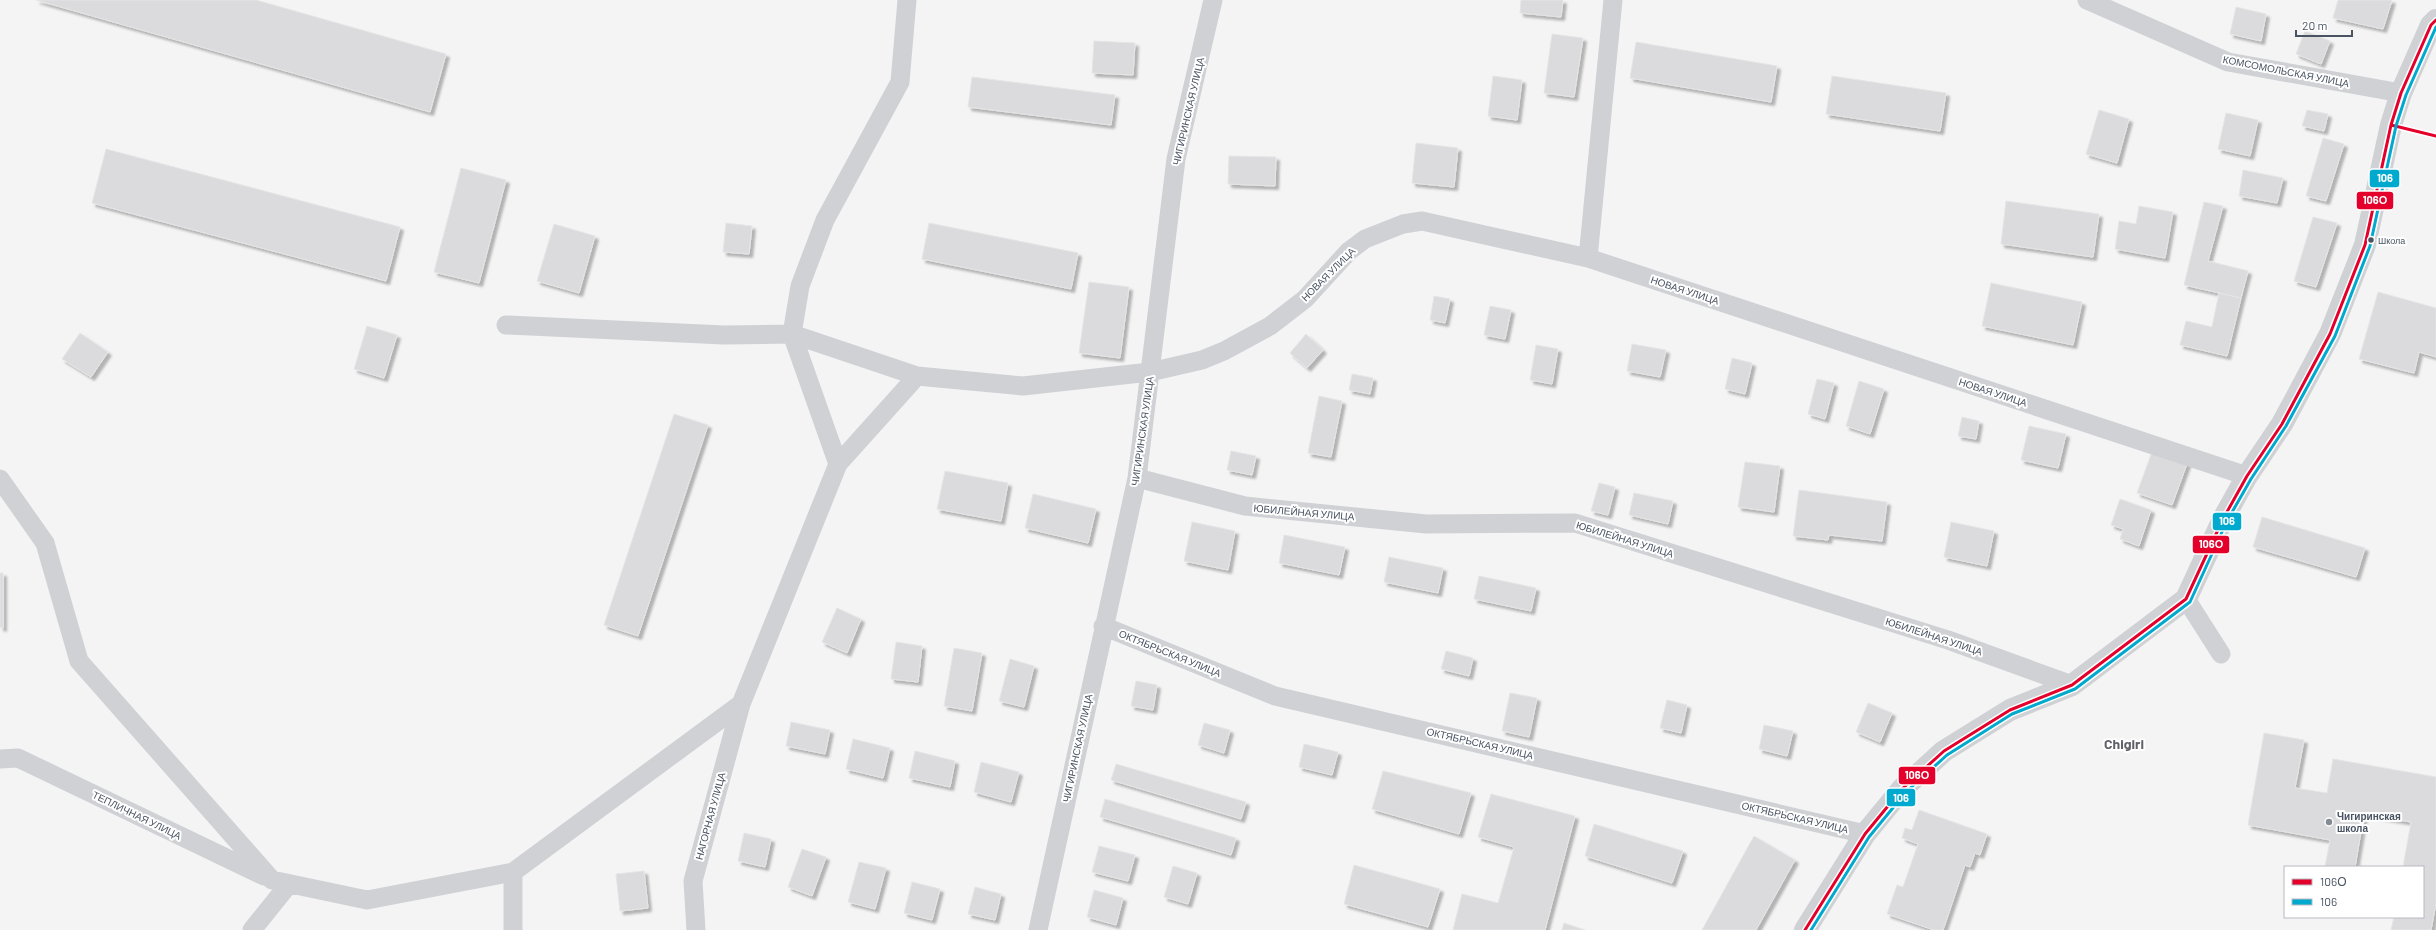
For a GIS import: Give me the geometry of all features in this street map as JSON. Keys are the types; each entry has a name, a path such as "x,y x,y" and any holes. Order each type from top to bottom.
{"street":[{"path":"907,0 900,82 825,220 800,286 792,334 838,464 917,376"},
{"name":"ЧИГИРИНСКАЯ УЛИЦА","path":"1038,930 1103,626 1137,478 1176,159 1214,0"},
{"path":"1588,258 1613,0"},
{"name":"КОМСОМОЛЬСКАЯ УЛИЦА","path":"2087,0 2228,62 2401,93"},
{"path":"1805,930 1865,834 1902,789 1944,752 2010,710 2072,685 2186,599 2223,519 2247,476 2282,424 2330,334 2365,245 2391,125 2401,93 2431,25 2436,20"},
{"name":"НОВАЯ УЛИЦА","path":"506,325 724,335 792,334 917,376 1023,386 1150,372 1202,360 1224,351 1270,326 1305,299 1349,251 1365,239 1412,221 1422,221 1588,258 2247,476"},
{"name":"НАГОРНАЯ УЛИЦА","path":"696,930 693,881 742,704 838,464"},
{"name":"ЮБИЛЕЙНАЯ УЛИЦА","path":"1137,478 1245,506 1426,524 1575,523 1948,640 2072,685"},
{"path":"0,479 45,543 79,661 281,882 252,930"},
{"path":"2186,599 2221,654"},
{"name":"ОКТЯБРЬСКАЯ УЛИЦА","path":"1103,626 1275,696 1865,834"},
{"path":"513,930 512,872 742,704"},
{"name":"ТЕПЛИЧНАЯ УЛИЦА","path":"0,759 18,758 281,882 367,900 512,872"}],"building":[{"path":"36,0 256,0 446,54 430,112"},
{"path":"1521,0 1563,0 1561,17 1520,13"},
{"path":"2338,0 2392,0 2383,29 2333,18"},
{"path":"2236,7 2266,14 2261,41 2230,34"},
{"path":"2305,31 2330,41 2321,64 2296,54"},
{"path":"1552,34 1583,38 1574,97 1544,93"},
{"path":"1094,41 1135,43 1133,75 1092,73"},
{"path":"1636,42 1777,66 1771,102 1630,78"},
{"path":"1493,76 1522,80 1517,120 1488,116"},
{"path":"1832,76 1946,93 1940,131 1826,114"},
{"path":"972,77 1115,95 1111,125 968,107"},
{"path":"2099,110 2129,119 2117,163 2086,154"},
{"path":"2307,110 2328,114 2324,131 2302,126"},
{"path":"2226,113 2258,120 2250,156 2218,149"},
{"path":"2323,138 2344,144 2326,201 2306,196"},
{"path":"1416,143 1458,148 1454,187 1412,183"},
{"path":"106,149 400,227 386,281 92,203"},
{"path":"1229,156 1276,157 1275,186 1228,184"},
{"path":"461,168 506,180 479,283 434,272"},
{"path":"2243,170 2283,178 2277,203 2239,196"},
{"path":"2006,201 2099,214 2093,257 2001,244"},
{"path":"2204,202 2223,206 2208,261 2248,271 2241,298 2184,285"},
{"path":"2139,206 2173,212 2165,258 2115,249 2119,221 2136,224"},
{"path":"2313,217 2337,223 2316,287 2294,281"},
{"path":"726,223 752,226 749,254 723,252"},
{"path":"929,223 1078,253 1071,289 922,259"},
{"path":"554,224 595,236 579,293 537,281"},
{"path":"1089,282 1129,287 1120,358 1079,353"},
{"path":"1991,283 2082,302 2073,345 1982,326"},
{"path":"2378,292 2436,308 2436,357 2419,352 2414,373 2359,359"},
{"path":"2219,293 2241,298 2227,356 2180,345 2186,321 2212,327"},
{"path":"1434,296 1450,299 1445,323 1430,320"},
{"path":"1490,306 1511,310 1505,339 1484,335"},
{"path":"367,326 397,335 384,378 354,369"},
{"path":"80,333 108,352 91,377 62,359"},
{"path":"1306,334 1323,350 1307,368 1290,353"},
{"path":"1632,344 1666,350 1660,377 1627,371"},
{"path":"1536,345 1558,349 1552,384 1530,380"},
{"path":"1732,358 1752,363 1745,394 1725,389"},
{"path":"1352,374 1373,378 1370,394 1349,390"},
{"path":"1817,379 1834,383 1825,419 1808,414"},
{"path":"1859,381 1884,389 1870,434 1846,426"},
{"path":"1319,396 1342,401 1331,457 1308,453"},
{"path":"674,414 708,425 638,636 604,625"},
{"path":"1962,417 1979,421 1976,439 1958,436"},
{"path":"2029,426 2066,434 2058,468 2021,460"},
{"path":"2157,438 2192,450 2172,505 2137,493"},
{"path":"1231,451 1256,456 1252,475 1227,470"},
{"path":"1745,462 1780,466 1774,512 1738,507"},
{"path":"945,471 1008,483 1001,521 937,509"},
{"path":"1599,483 1615,487 1608,515 1591,511"},
{"path":"1799,490 1887,502 1882,541 1829,535 1828,540 1793,536"},
{"path":"1634,493 1673,501 1668,524 1629,515"},
{"path":"1033,494 1096,509 1088,543 1025,528"},
{"path":"2120,499 2151,510 2139,546 2120,539 2123,529 2111,525"},
{"path":"2262,517 2365,548 2356,577 2253,547"},
{"path":"1192,522 1235,531 1228,570 1184,561"},
{"path":"1951,522 1994,531 1987,566 1944,557"},
{"path":"1284,535 1345,547 1339,575 1279,563"},
{"path":"1389,557 1443,568 1438,593 1384,582"},
{"path":"0,573 3,573 3,628 0,627"},
{"path":"1479,576 1536,588 1531,611 1474,599"},
{"path":"837,608 861,619 847,653 822,642"},
{"path":"896,642 922,646 918,682 891,679"},
{"path":"954,648 982,653 972,711 944,706"},
{"path":"1446,651 1473,658 1469,676 1441,669"},
{"path":"1010,659 1034,666 1024,707 999,701"},
{"path":"1136,681 1157,685 1153,710 1131,706"},
{"path":"1510,693 1537,698 1529,737 1502,731"},
{"path":"1667,700 1687,705 1681,733 1660,728"},
{"path":"1868,703 1892,713 1880,742 1856,732"},
{"path":"791,722 830,730 825,754 786,746"},
{"path":"1204,723 1230,730 1224,753 1198,745"},
{"path":"1764,725 1793,731 1787,756 1759,749"},
{"path":"2264,733 2304,740 2295,788 2327,793 2333,759 2436,777 2436,903 2431,930 2391,930 2394,918 2424,918 2424,866 2403,866 2411,822 2364,814 2355,866 2325,866 2330,840 2248,825"},
{"path":"853,739 890,748 883,778 846,769"},
{"path":"1304,744 1338,752 1332,775 1299,767"},
{"path":"915,751 955,761 950,787 909,778"},
{"path":"981,762 1019,772 1011,802 974,792"},
{"path":"1116,764 1246,802 1241,819 1111,780"},
{"path":"1383,771 1471,793 1459,834 1372,809"},
{"path":"1491,794 1575,816 1545,930 1453,930 1462,894 1498,903 1514,847 1478,837"},
{"path":"1105,799 1236,838 1231,855 1100,817"},
{"path":"1919,810 1987,834 1980,855 1975,853 1970,867 1965,865 1943,930 1934,930 1887,914 1897,885 1903,887 1918,844 1902,838 1905,828 1912,830"},
{"path":"1594,824 1683,851 1672,883 1585,856"},
{"path":"744,833 771,839 765,867 738,861"},
{"path":"1754,836 1795,860 1756,930 1702,930"},
{"path":"1099,846 1135,855 1128,881 1092,872"},
{"path":"802,849 826,857 812,896 788,887"},
{"path":"859,862 886,868 875,909 848,902"},
{"path":"1354,865 1440,889 1428,927 1344,904"},
{"path":"1173,866 1197,873 1188,904 1164,897"},
{"path":"644,871 648,908 620,911 616,874"},
{"path":"912,882 940,889 932,920 904,913"},
{"path":"975,887 1001,894 995,920 968,914"},
{"path":"1094,890 1123,898 1116,925 1087,917"},
{"path":"1564,923 1585,930 1562,930"}],"transit line":[{"name":"106О","path":"1805,930 1865,834 1902,789 1944,751 2010,710 2072,685 2186,599 2223,519 2247,476 2282,424 2330,334 2365,245 2391,125 2401,93 2431,25 2436,20"},
{"name":"106","path":"1811,930 1869,837 1906,792 1947,755 2012,714 2075,689 2190,602 2227,521 2251,479 2286,426 2335,336 2370,246 2396,126 2406,95 2436,27"},
{"name":"106О","path":"2391,125 2436,136"}],"place":[{"name":"Школа","path":"2371,240"},
{"name":"Чигиринская школа","path":"2329,822"}],"district":[{"name":"Chigiri","path":"2124,743"}]}
